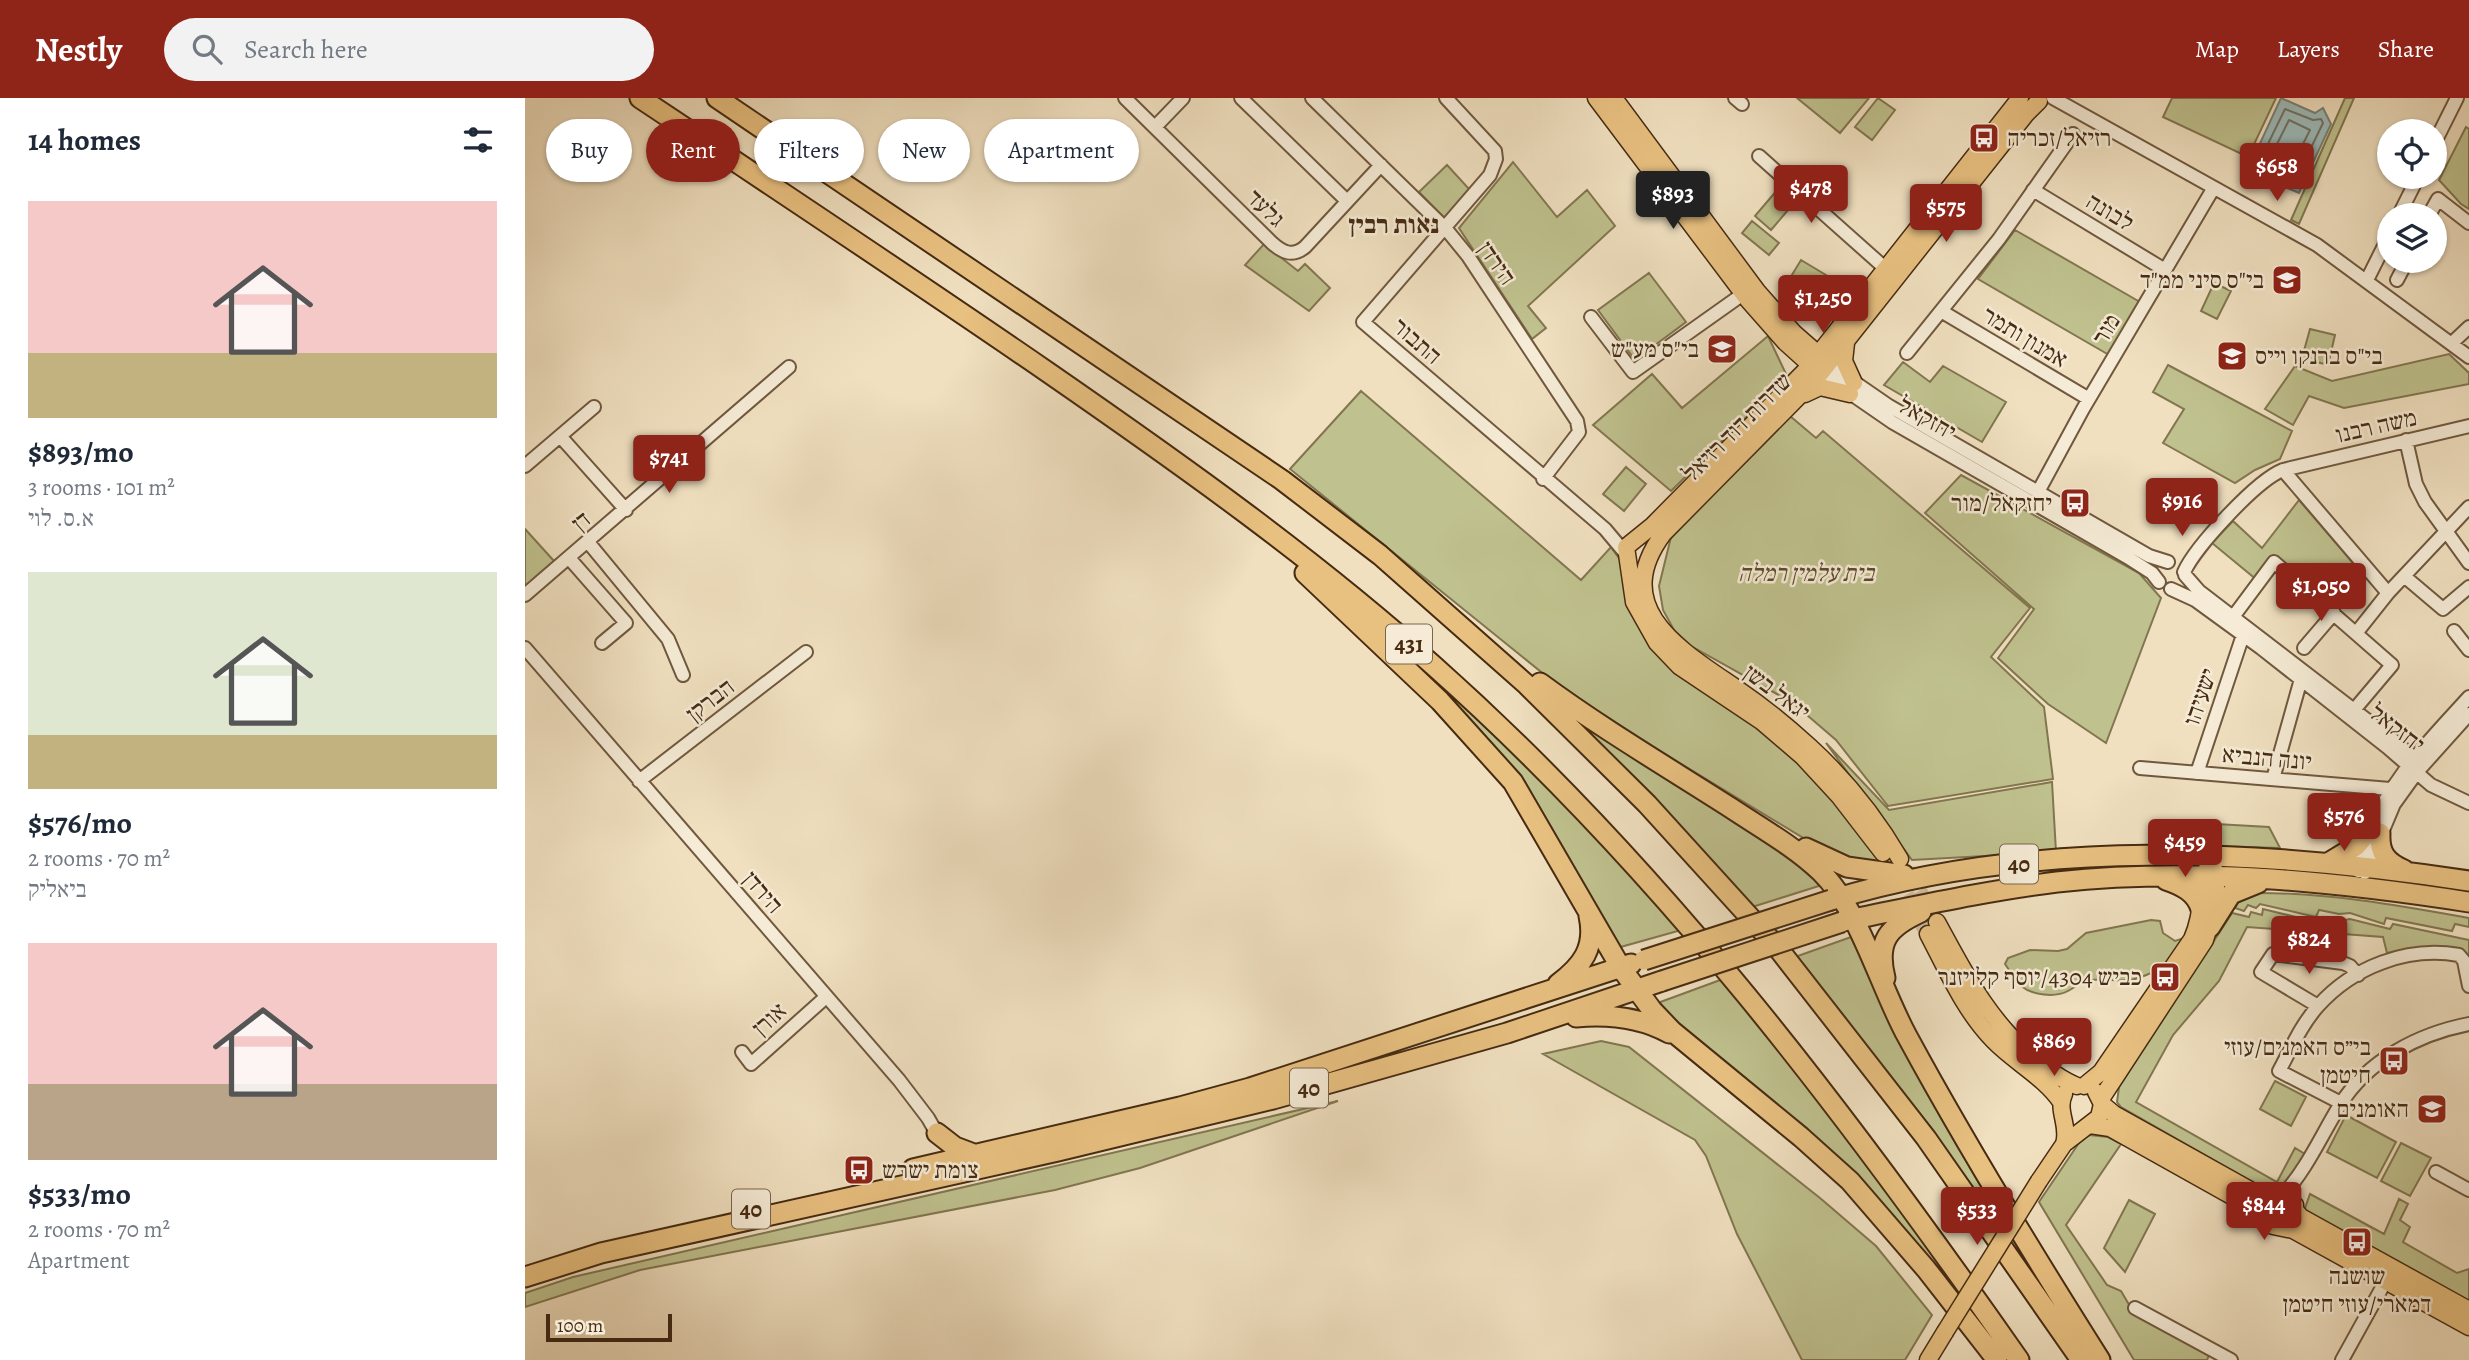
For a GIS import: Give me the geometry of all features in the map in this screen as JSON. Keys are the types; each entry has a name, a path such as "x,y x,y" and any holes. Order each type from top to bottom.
{"highway":[{"name":"431","path":"640,98 1000,339 1194,475 1342,588 1433,664 1514,741 1658,889 1839,1110 1905,1197 2019,1360"},
{"name":"431","path":"717,98 1241,451 1380,555 1527,685 1647,804 1736,899 1888,1086 1976,1207 2081,1360"},
{"path":"1194,475 1350,614 1472,734 1518,789 1636,990 1663,1022 1850,1181 1926,1269 1997,1360"},
{"path":"1380,555 1545,687 1704,790 1810,863 1828,880 1835,899 1891,1006 2026,1242 2100,1360"},
{"path":"1704,790 1835,863 1876,873 1926,877"},
{"path":"2327,863 2376,830 2381,852 2388,861 2408,872"},
{"name":"40","path":"525,1265 927,1166 949,1167 977,1155 1249,1088 1835,899 1926,877 2070,860 2211,857 2327,863 2469,902"},
{"path":"1545,993 1579,968 1589,951 1591,939 1588,911 1566,872"},
{"name":"40","path":"525,1277 601,1253 949,1167 1273,1099 1507,1032 1847,921 1952,898 2060,882 2155,877 2274,878 2408,872 2469,881"},
{"path":"2155,877 2187,890 2199,902 2201,909"},
{"path":"2210,927 2235,891 2274,878"},
{"path":"1891,1006 1882,966 1882,947 1887,935 1903,920 1952,898"},
{"path":"1507,1032 1569,1017 1614,1016 1658,1027 1697,1052"},
{"path":"937,1133 955,1147 977,1155"},
{"path":"927,1166 936,1152 937,1133"}],"main road":[{"path":"1596,98 1748,290 1786,334 1819,364"},
{"path":"1614,98 1748,290"},
{"name":"שדרות דוד רזיאל","path":"1842,336 1886,269 2020,98"},
{"name":"שדרות דוד רזיאל","path":"1649,557 1670,527 1796,391 2026,114 2043,99"},
{"path":"1786,334 1818,338 1842,336 1844,361 1852,389 1820,387 1796,391 1797,370 1786,334"},
{"name":"שדרות דוד רזיאל","path":"1631,547 1796,391"},
{"path":"1648,542 1649,557 1634,563 1631,547 1648,542"},
{"name":"יגאל בשן","path":"1631,547 1634,602 1657,643 1679,666 1761,721 1803,757 1839,796 1883,853"},
{"name":"יגאל בשן","path":"1649,557 1643,577 1646,599 1666,636 1687,657 1769,712 1811,748 1849,788 1885,834 1900,859"},
{"path":"2061,1102 2066,1091 2081,1086 2101,1072 2185,951 2197,929 2210,877 2211,857"},
{"path":"2064,1144 2099,1116 2101,1102 2199,951 2210,927 2215,903 2210,877"},
{"path":"1928,1360 2067,1136 2061,1102 2049,1088 2005,1052 1982,1028 1963,1000 1933,928 1999,1027 2042,1065 2094,1090 2101,1102 2114,1114 2157,1139 2259,1195 2286,1202 2301,1217 2469,1327"},
{"path":"2065,1120 2075,1126 2108,1127 2265,1217 2273,1226 2285,1227 2469,1310"},
{"path":"2265,1217 2266,1205 2286,1202"},
{"path":"2285,1227 2293,1221 2286,1202"}],"street":[{"name":"גלעד","path":"1125,98 1276,247 1287,253 1299,252 1305,247 1381,165"},
{"path":"1155,127 1183,98"},
{"path":"1241,98 1347,201"},
{"name":"הירדן","path":"1312,98 1446,229 1468,256 1577,421 1579,432 1543,479"},
{"name":"התבור","path":"1446,98 1491,145 1496,159 1490,175 1446,229 1363,322 1543,479 1631,547"},
{"path":"2446,119 2457,98"},
{"path":"2043,99 2317,245 2469,357"},
{"path":"1907,352 1999,239 2073,134"},
{"path":"1759,156 1886,269"},
{"name":"מור","path":"2038,492 2089,399 2213,188"},
{"name":"לבונה","path":"2033,190 2165,270"},
{"path":"2447,206 2469,223"},
{"path":"2367,280 2377,260"},
{"path":"2397,280 2401,273"},
{"path":"1591,317 1633,372 1748,290"},
{"name":"אמנון ותמר","path":"1941,311 2089,399"},
{"path":"2452,343 2469,327"},
{"name":"יחזקאל","path":"1819,364 1892,422 2127,557 2152,573 2159,582"},
{"name":"דן","path":"525,595 789,368"},
{"name":"יחזקאל","path":"1852,389 1898,412 2149,556 2170,562"},
{"path":"525,466 594,407"},
{"name":"משה רבנו","path":"2205,543 2269,475 2469,426"},
{"path":"560,436 626,510"},
{"path":"2406,440 2416,484 2444,533 2469,563"},
{"path":"2288,469 2388,593"},
{"path":"2357,632 2388,593 2469,507"},
{"path":"588,542 668,639 683,675"},
{"path":"2205,543 2179,587 2171,589 2159,582 2158,570 2205,543"},
{"path":"569,558 626,623 602,643"},
{"path":"2170,562 2180,565 2185,574"},
{"path":"2234,617 2274,562 2392,665 2354,710"},
{"name":"יחזקאל","path":"2185,574 2199,591 2354,710 2413,765"},
{"path":"2404,576 2443,609 2469,587"},
{"name":"יחזקאל","path":"2171,589 2195,600 2413,765"},
{"path":"2304,648 2334,612"},
{"path":"2454,631 2469,650"},
{"name":"ישעיהו","path":"2197,773 2243,635"},
{"name":"הירדן","path":"525,648 911,1095 937,1133 949,1167"},
{"name":"הברקן","path":"639,781 806,652"},
{"path":"2273,779 2301,679"},
{"path":"2376,830 2406,787 2413,765 2469,697"},
{"path":"2361,873 2390,789 2469,714"},
{"path":"2413,765 2431,785 2469,803"},
{"name":"יונה הנביא","path":"2140,768 2390,789"},
{"path":"2406,787 2431,785"},
{"path":"2318,1006 2261,972 2273,954 2343,963 2358,975"},
{"path":"2341,1103 2279,1071 2299,1033 2318,1006 2358,975 2389,959 2407,955 2459,955 2464,961 2469,986"},
{"name":"אורן","path":"742,1052 751,1064 827,997"},
{"path":"2286,1202 2341,1103 2365,1074 2381,1060 2424,1037 2469,1024"},
{"path":"2436,1172 2469,1190"},
{"path":"2342,1360 2389,1275"},
{"path":"2135,1308 2231,1360"}],"green space":[{"path":"1797,98 1869,98 1840,133"},
{"path":"1878,98 1895,110 1872,140 1855,127"},
{"path":"2172,98 2276,98 2248,157 2163,117"},
{"path":"2345,98 2354,98 2299,224 2291,220"},
{"path":"2466,127 2469,129 2469,209 2447,189 2447,164"},
{"path":"1513,162 1557,217 1587,190 1615,226 1528,306 1546,328 1532,339 1459,228"},
{"path":"1447,165 1470,190 1446,220 1419,192"},
{"path":"1778,189 1794,203 1771,230 1755,216"},
{"path":"1752,221 1779,243 1769,255 1742,233"},
{"path":"2015,230 2140,302 2109,355 1978,279"},
{"path":"1264,244 1298,271 1305,264 1330,288 1309,311 1245,265"},
{"path":"1801,260 1846,287 1825,320 1781,293"},
{"path":"1649,273 1686,322 1635,360 1598,310"},
{"path":"2214,283 2231,291 2217,319 2201,311"},
{"path":"2310,329 2335,335 2328,365 2302,358"},
{"path":"1768,336 1786,374 1781,383 1671,491 1593,425 1652,374 1682,408"},
{"path":"2449,354 2469,373 2469,384 2344,408 2309,396 2293,425 2265,409 2295,366 2332,381"},
{"path":"1903,362 1930,382 1943,366 2006,402 1982,442 1884,385"},
{"path":"2168,365 2292,431 2280,459 2235,483 2163,443 2184,409 2153,392"},
{"path":"1361,391 1581,580 1611,547 1626,568 1631,602 1738,708 1805,766 1885,868 1820,848 1577,701 1290,469"},
{"name":"בית עלמין רמלה","path":"1790,416 1816,438 1823,431 2030,608 1991,657 2044,707 2053,779 1888,806 1836,740 1793,703 1691,646 1674,630 1663,610 1659,586 1672,533"},
{"path":"1626,467 1646,484 1624,511 1603,494"},
{"path":"1961,475 2139,573 2161,598 2106,743 2048,704 1998,658 2034,609 1925,513"},
{"path":"2299,500 2353,563 2321,596 2275,557 2257,580 2212,543 2233,521 2262,548"},
{"path":"525,529 554,561 525,586"},
{"path":"1429,669 1520,757 1685,929 1617,948 1525,788 1421,675"},
{"path":"1574,713 1797,860 1822,885 1752,907 1573,723"},
{"path":"1826,743 1889,810 2052,782 2056,852 1912,860"},
{"path":"2216,824 2269,827 2280,848 2214,846"},
{"path":"2250,893 2333,897 2388,904 2469,918 2469,927 2455,924 2452,931 2386,918 2384,924 2350,913 2319,910 2316,917 2260,904 2256,908 2248,905 2244,911 2235,908 2241,897"},
{"path":"2263,909 2320,923 2324,917 2340,921 2350,919 2390,929 2393,924 2469,940 2469,957 2451,949 2440,948 2387,953 2383,937 2247,927 2219,981 2173,1035 2136,1102 2277,1182 2295,1148 2305,1154 2287,1185 2277,1196 2121,1107 2117,1102 2119,1087 2232,913 2249,917 2251,912 2262,915"},
{"path":"2151,920 2160,921 2163,933 2175,941 2184,938 2160,975 2160,970 2120,981 2091,980 2063,993 2044,995 2021,986 2005,964 2008,958 2030,950 2067,949 2086,933"},
{"path":"1851,937 1923,1080 2076,1330 2068,1332 1929,1127 1795,957"},
{"path":"1723,979 1845,1134 1990,1332 1985,1333 1926,1260 1655,1004"},
{"path":"1601,1041 1629,1047 1820,1198 1876,1246 1932,1315 1905,1360 1802,1360 1737,1234 1706,1156 1695,1140 1543,1054"},
{"path":"2275,1081 2306,1097 2291,1126 2260,1109"},
{"path":"1338,1101 1140,1168 1055,1190 640,1270 525,1307 525,1293 573,1277"},
{"path":"2346,1115 2396,1142 2377,1178 2327,1152"},
{"path":"2089,1135 2108,1137 2121,1144 2066,1225 2107,1285 2121,1291 2131,1308 2209,1355 2207,1360 2134,1360 2039,1202 2081,1140"},
{"path":"2401,1143 2431,1158 2410,1196 2381,1181"},
{"path":"2310,1194 2384,1234 2399,1199 2408,1204 2400,1220 2410,1227 2403,1242 2457,1273 2469,1269 2469,1302 2304,1211"},
{"path":"2129,1200 2155,1214 2125,1272 2104,1248"}],"water":[{"path":"2281,98 2315,113 2323,108 2331,124 2299,193 2278,184 2274,162 2256,152"}],"tunnel":[{"path":"1883,853 1928,934"},
{"path":"1907,870 1937,922"}],"place":[{"name":"רזיאל/זכריה","path":"1984,138"},
{"name":"בי\"ס סיני ממ\"ד","path":"2287,280"},
{"name":"בי\"ס מע\"ש","path":"1722,349"},
{"name":"בי\"ס ברנקו וייס","path":"2232,356"},
{"name":"יחזקאל/מור","path":"2075,503"},
{"name":"כביש 4304/יוסף קלויזנר","path":"2165,977"},
{"name":"בי״ס האמנים/עוזי חיטמן","path":"2394,1061"},
{"name":"האומנים","path":"2432,1109"},
{"name":"צומת ישרש","path":"859,1170"},
{"name":"שושנה דמארי/עוזי חיטמן","path":"2357,1242"}],"district":[{"name":"נאות רבין","path":"1394,224"}]}
